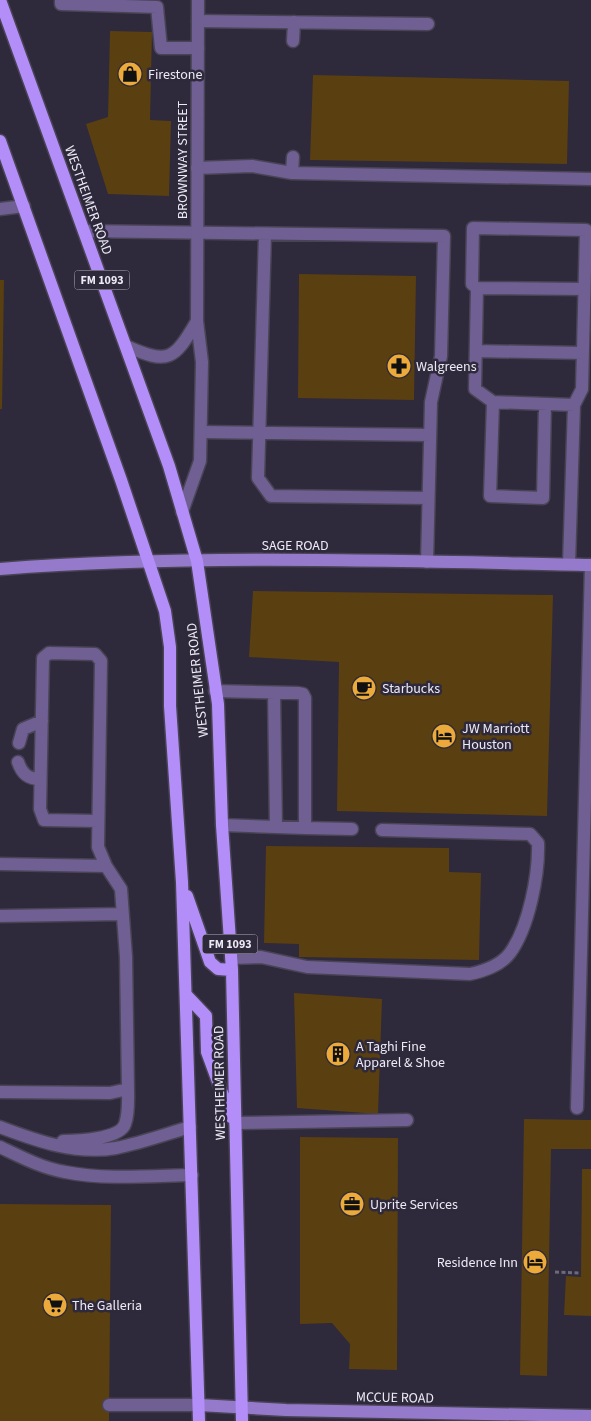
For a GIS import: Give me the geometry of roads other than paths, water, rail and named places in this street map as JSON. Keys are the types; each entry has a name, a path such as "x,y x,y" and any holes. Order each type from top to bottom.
{"main road":[{"name":"WESTHEIMER ROAD","path":"0,0 169,466 197,561 216,691 222,825 232,964 242,1421"},
{"name":"WESTHEIMER ROAD","path":"0,141 165,610 170,646 170,706 182,882 187,996 200,1421"},
{"name":"SAGE ROAD","path":"0,569 54,565 296,559 591,565"},
{"path":"182,882 210,962 218,969 232,964"},
{"path":"187,996 206,1016 208,1052 235,1125"},
{"name":"MCCUE ROAD","path":"199,1405 542,1418 591,1416"}],"street":[{"path":"61,0 61,4 157,7 161,48 198,48"},
{"name":"BROWNWAY STREET","path":"182,512 200,461 202,432 202,362 197,321 198,0"},
{"path":"198,21 428,24"},
{"path":"293,41 294,22"},
{"path":"292,173 293,157"},
{"path":"197,168 252,166 292,173 591,179"},
{"path":"0,209 24,206"},
{"path":"569,564 574,405 582,389 586,230 473,228 472,284 477,288 584,289"},
{"path":"84,231 444,236 441,356 431,402 427,562"},
{"path":"265,234 258,478 271,496 428,498"},
{"path":"477,288 475,389 493,402 574,405"},
{"path":"126,346 151,357 169,356 183,344 197,321"},
{"path":"476,351 583,353"},
{"path":"493,402 490,496 543,498 545,404"},
{"path":"202,432 430,435"},
{"path":"577,1108 587,876 591,565"},
{"path":"37,1141 76,1140 115,1134 124,1127 128,1114 126,958 121,889 106,866 98,847 101,661 95,654 49,653 43,658 40,809 44,820 98,821"},
{"path":"216,691 303,694 305,698 305,828"},
{"path":"274,693 276,827"},
{"path":"19,743 23,729 42,721"},
{"path":"18,762 21,772 30,779 40,779"},
{"path":"222,825 352,828"},
{"path":"232,964 261,957 307,967 470,974 482,972 509,954 521,933 536,874 538,843 530,834 382,830"},
{"path":"0,864 106,866"},
{"path":"0,916 123,914"},
{"path":"0,1092 110,1093 128,1089"},
{"path":"235,1125 407,1120"},
{"path":"0,1127 37,1141 70,1148 115,1148 190,1127"},
{"path":"0,1148 38,1165 65,1172 92,1175 192,1175"},
{"path":"109,1405 199,1405"}],"place":[{"name":"Firestone","path":"130,74"},
{"name":"Walgreens","path":"399,366"},
{"name":"Starbucks","path":"364,688"},
{"name":"JW Marriott Houston","path":"444,736"},
{"name":"A Taghi Fine Apparel & Shoe","path":"338,1054"},
{"name":"Uprite Services","path":"352,1204"},
{"name":"Residence Inn","path":"535,1262"},
{"name":"The Galleria","path":"55,1305"}]}
